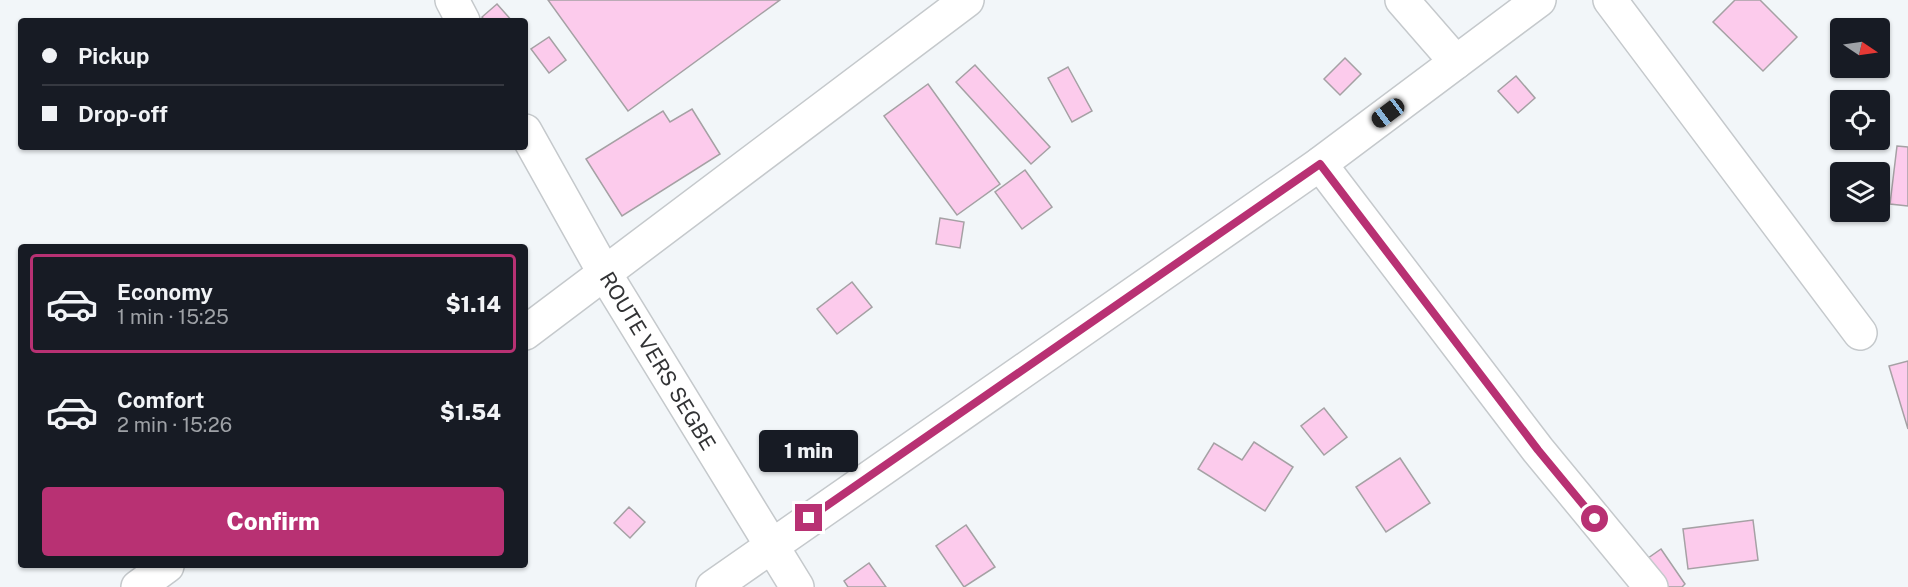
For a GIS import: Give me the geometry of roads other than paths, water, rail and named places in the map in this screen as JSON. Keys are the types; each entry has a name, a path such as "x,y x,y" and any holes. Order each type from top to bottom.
{"street":[{"path":"452,0 461,18"},
{"path":"528,331 967,0"},
{"path":"1401,0 1456,62"},
{"path":"712,587 1320,164 1539,0"},
{"path":"1610,0 1860,333"},
{"name":"ROUTE VERS SEGBE","path":"528,136 605,274 797,587"},
{"path":"1320,164 1538,450 1652,587"},
{"path":"138,587 164,568"}]}
